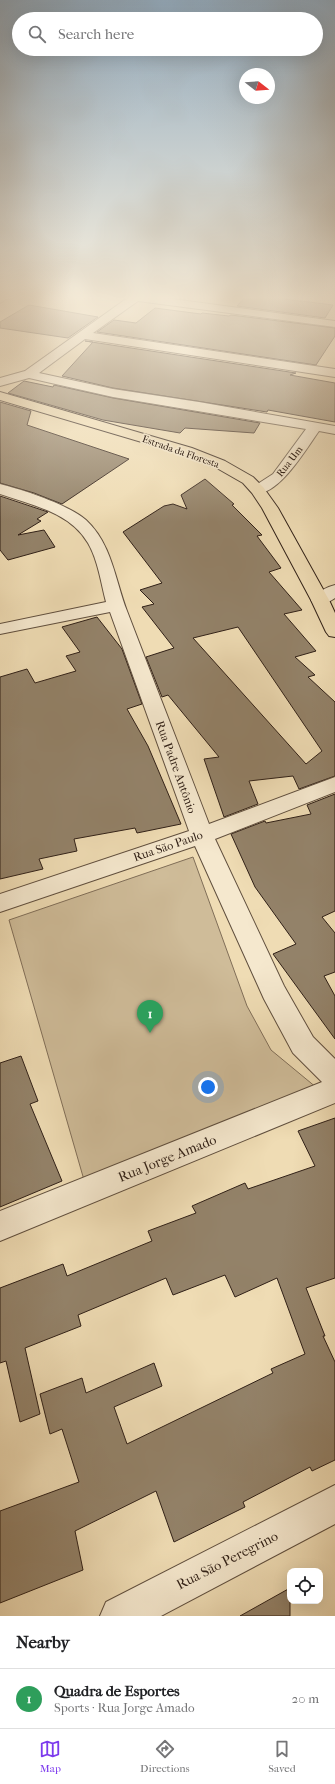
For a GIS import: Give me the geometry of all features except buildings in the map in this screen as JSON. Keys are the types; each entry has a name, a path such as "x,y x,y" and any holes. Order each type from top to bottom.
{"main road":[{"name":"Estrada da Floresta","path":"0,396 187,451 220,464 248,480 258,490 270,508 320,600 335,632"}],"street":[{"path":"0,382 29,374 33,371"},
{"path":"324,371 335,373"},
{"path":"29,374 113,393 199,406 335,430"},
{"name":"Rua Um","path":"258,490 278,477 315,427"},
{"name":"Rua Padre Antônio","path":"0,489 62,512 81,524 95,541 102,558 116,605 202,835 273,991 295,1032 303,1045 335,1077"},
{"path":"320,600 335,590"},
{"path":"0,629 116,605"},
{"name":"Rua São Paulo","path":"0,903 202,835 335,784"},
{"name":"Rua Jorge Amado","path":"0,1226 335,1090"},
{"name":"Rua São Peregrino","path":"120,1616 335,1504"}],"shaded area":[{"path":"193,857 247,1006 271,1050 317,1088 84,1180 9,920"}],"place":[{"name":"Quadra de Esportes","path":"150,1033"}]}
